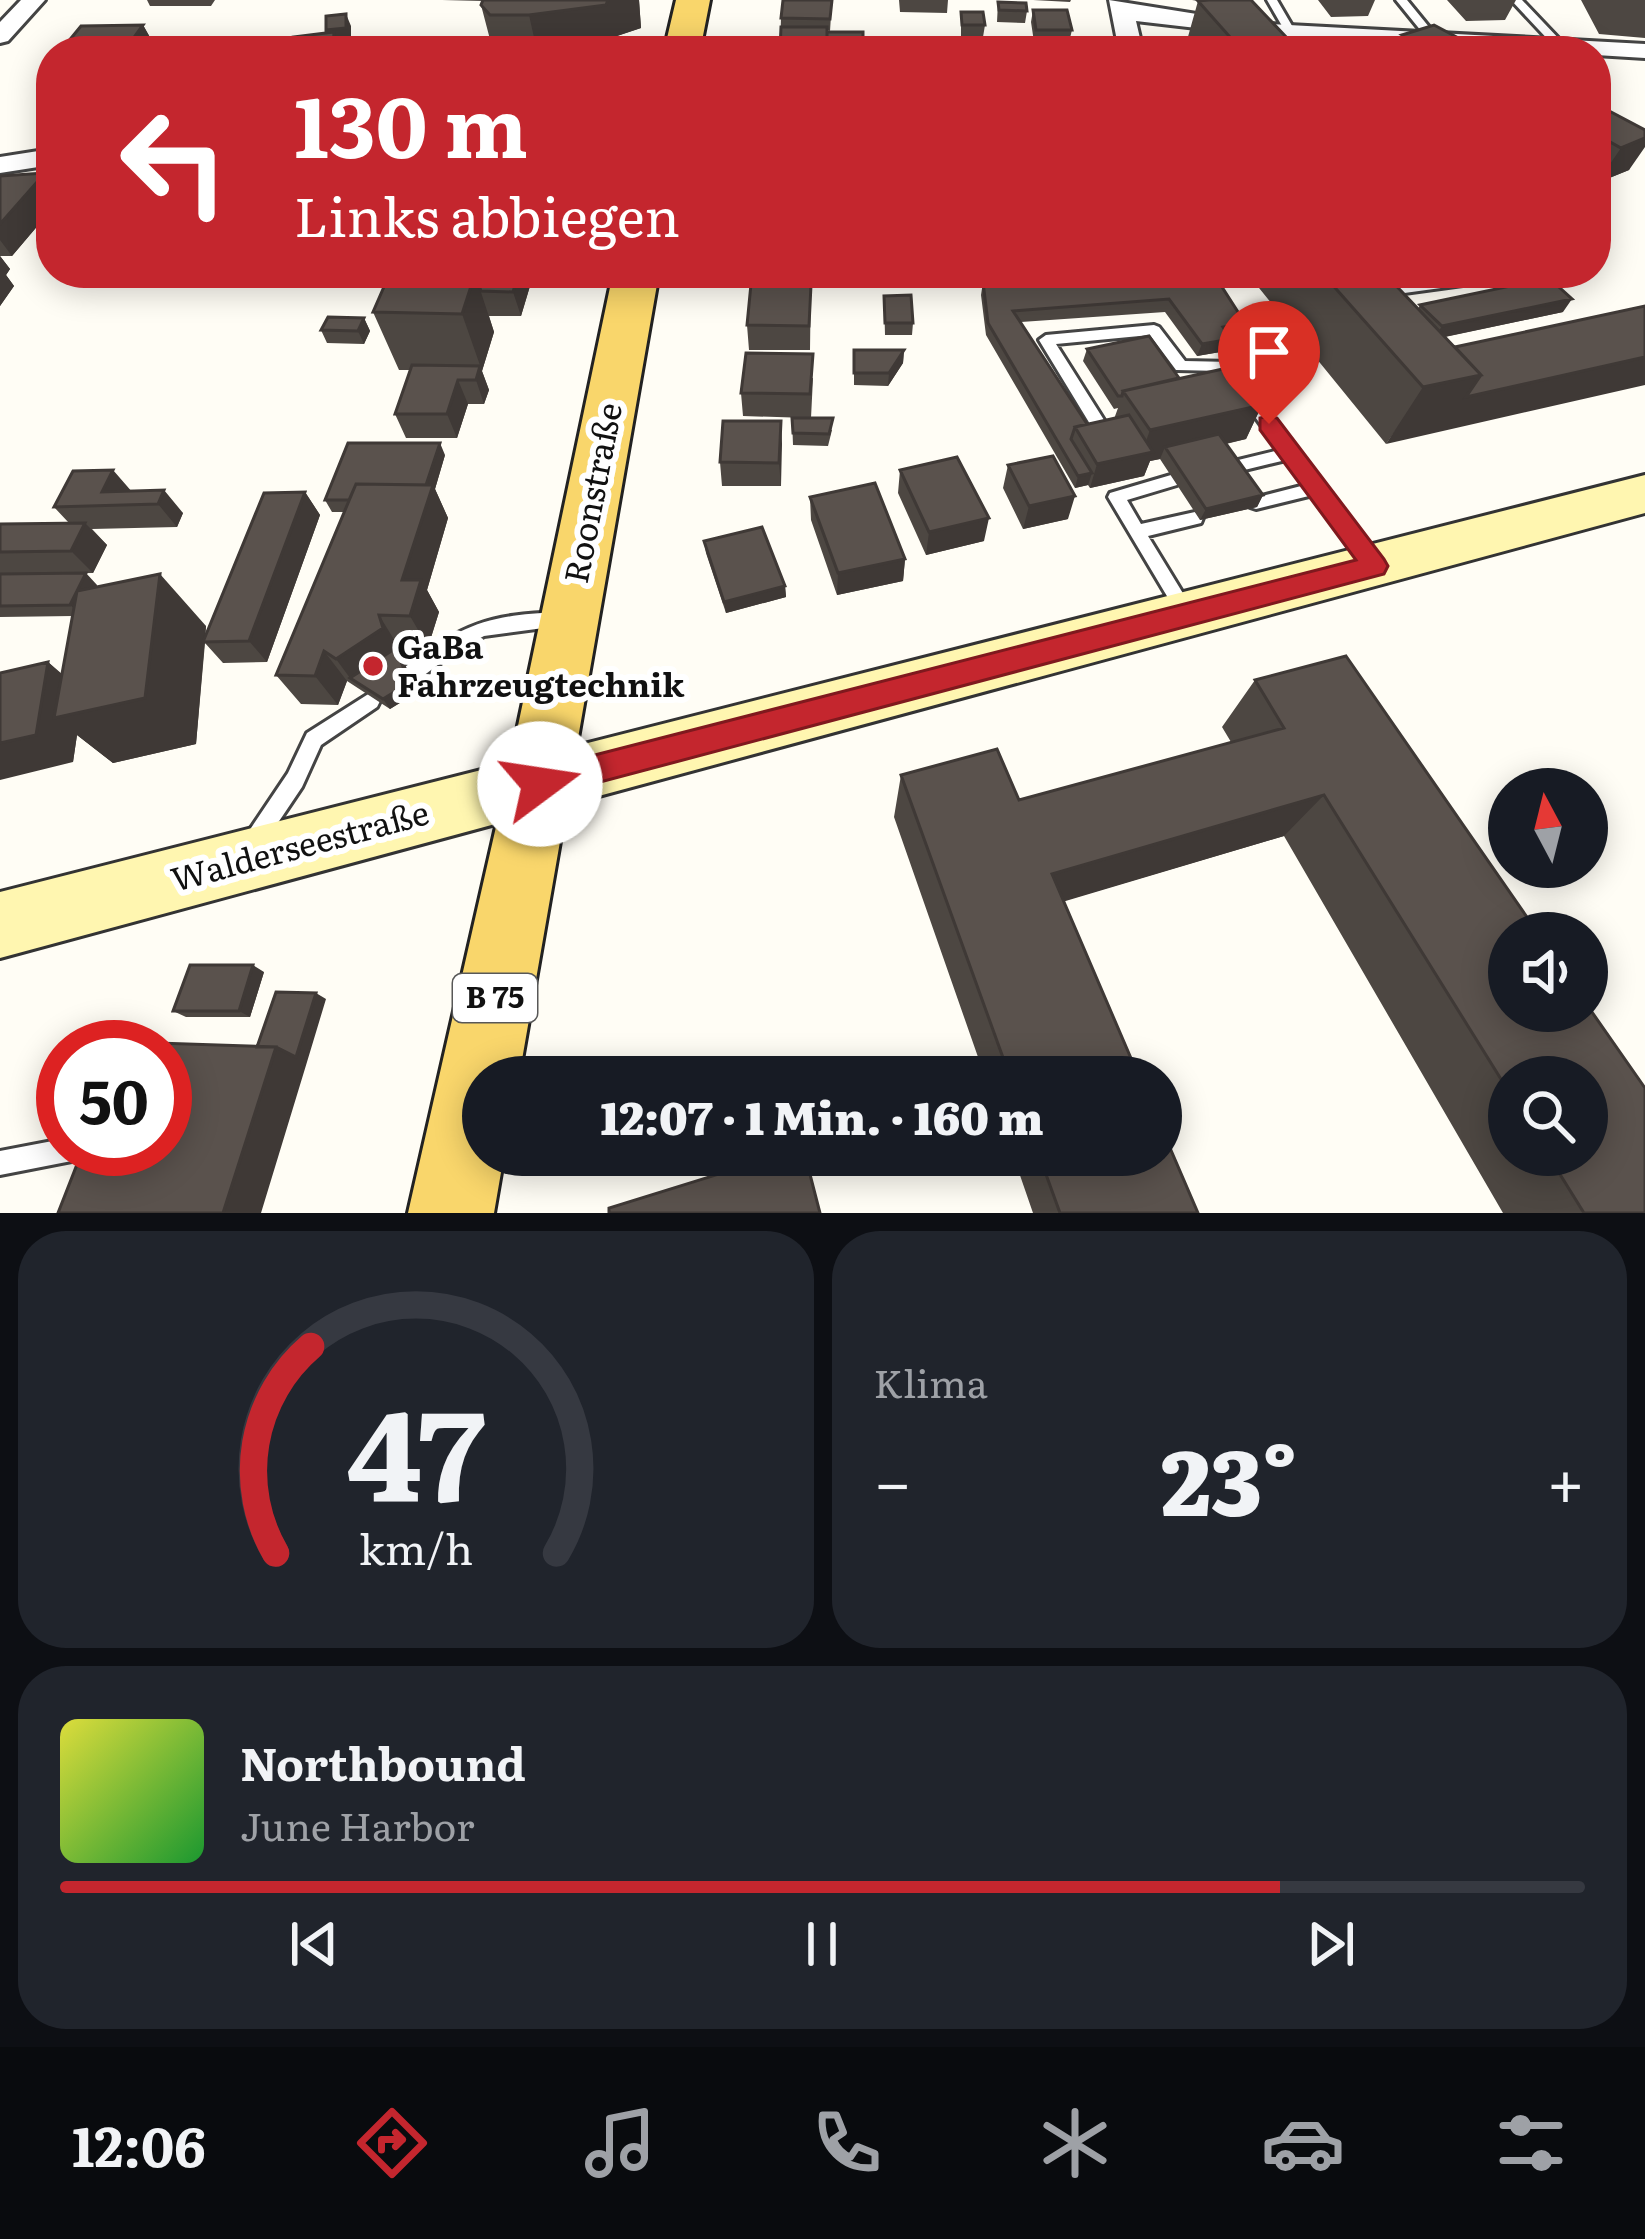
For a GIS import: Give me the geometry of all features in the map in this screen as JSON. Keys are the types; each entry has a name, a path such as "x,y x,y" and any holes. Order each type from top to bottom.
{"main road":[{"path":"685,36 693,0"},
{"name":"Roonstraße","path":"540,784 633,288"},
{"name":"Walderseestraße","path":"0,925 1645,494"},
{"name":"B 75","path":"451,1213 540,784"}],"street":[{"path":"0,36 34,0"},
{"path":"1128,36 1121,6 1287,36"},
{"path":"1611,48 1645,51"},
{"path":"0,165 36,159"}],"lane":[{"path":"1271,0 1292,36"},
{"path":"1401,0 1431,36"},
{"path":"1516,0 1550,36"},
{"path":"1096,420 1046,340 1154,331 1180,366 1226,367 1375,566"},
{"path":"1232,467 1290,453"},
{"path":"1171,481 1116,497 1187,615"},
{"path":"1256,503 1317,488"},
{"path":"1137,532 1195,518"},
{"path":"412,673 466,632 493,623 569,620"},
{"path":"240,862 295,780 314,739 370,700"},
{"path":"0,1163 36,1160"}],"building":[{"path":"483,0 608,0 606,5 529,15 490,15 481,5"},
{"path":"783,0 832,0 830,19 781,18"},
{"path":"1251,0 1285,36 1229,36 1198,1"},
{"path":"998,2 1026,3 1027,11 999,10"},
{"path":"1033,10 1067,10 1072,30 1036,30"},
{"path":"961,12 983,12 985,25 962,25"},
{"path":"346,14 346,28 326,30 326,16"},
{"path":"143,25 135,36 73,36 81,26"},
{"path":"1434,25 1455,36 1404,36"},
{"path":"781,27 827,27 827,36 781,36"},
{"path":"827,32 863,32 863,36 827,36"},
{"path":"1611,112 1645,130 1645,138 1621,148 1611,142"},
{"path":"36,174 36,183 0,224 0,176"},
{"path":"383,288 470,288 462,314 373,312"},
{"path":"480,288 514,288 513,292"},
{"path":"751,288 811,288 809,326 747,325"},
{"path":"984,288 1223,288 1245,323 1223,327 1231,339 1202,344 1169,299 1013,311 1087,424 1075,427 1071,439 1092,473 1078,476 988,323"},
{"path":"1335,288 1398,288 1481,375 1423,387"},
{"path":"1501,288 1560,288 1572,299 1442,326 1420,305"},
{"path":"911,295 913,323 885,323 884,296"},
{"path":"1645,306 1645,357 1466,397 1481,375 1455,347"},
{"path":"328,317 364,318 358,331 321,330"},
{"path":"1149,336 1179,378 1118,396 1087,349"},
{"path":"854,350 904,350 889,373 854,373"},
{"path":"746,353 813,354 810,394 741,393"},
{"path":"412,365 480,366 476,380 458,380 447,414 395,414"},
{"path":"1232,367 1262,405 1150,430 1123,391"},
{"path":"1129,415 1153,452 1097,464 1075,427"},
{"path":"792,418 833,418 829,434 793,433"},
{"path":"723,421 781,421 779,463 720,462"},
{"path":"1219,434 1263,495 1206,509 1165,447"},
{"path":"348,443 440,443 426,485 356,484 349,500 325,500"},
{"path":"1053,456 1075,496 1029,506 1008,465"},
{"path":"957,457 989,518 929,532 900,470"},
{"path":"113,470 102,492 164,490 158,504 54,507 73,471"},
{"path":"875,483 905,559 838,573 810,497"},
{"path":"356,484 433,485 402,580 421,580 410,616 379,615 383,628 336,659 324,651 315,676 276,675"},
{"path":"305,492 249,641 203,642 264,493"},
{"path":"85,523 71,551 0,552 0,524"},
{"path":"762,527 785,586 724,602 704,541"},
{"path":"86,573 70,605 0,606 0,574"},
{"path":"160,574 145,698 54,718 77,591"},
{"path":"396,648 409,683 383,699 350,678"},
{"path":"1346,656 1488,861 1488,888 1507,888 1523,912 1488,912 1488,1032 1606,1032 1645,1088 1645,1213 1584,1213 1561,1176 1608,1176 1608,1056 1488,1058 1324,795 1052,874 1130,1056 1002,1056 901,775 997,749 1019,800 1284,728 1255,680"},
{"path":"48,662 36,735 0,743 0,673"},
{"path":"190,965 253,965 239,1011 173,1011"},
{"path":"276,992 316,993 296,1057 276,1047 257,1047"},
{"path":"192,1044 276,1047 223,1213 58,1213 72,1176 192,1176"},
{"path":"712,1176 810,1176 820,1213 609,1213 609,1208"},
{"path":"1047,1176 1182,1176 1198,1213 1060,1213"}],"place":[{"name":"GaBa Fahrzeugtechnik","path":"373,666"}],"route":[{"path":"540,784 1375,566 1269,424"}]}
